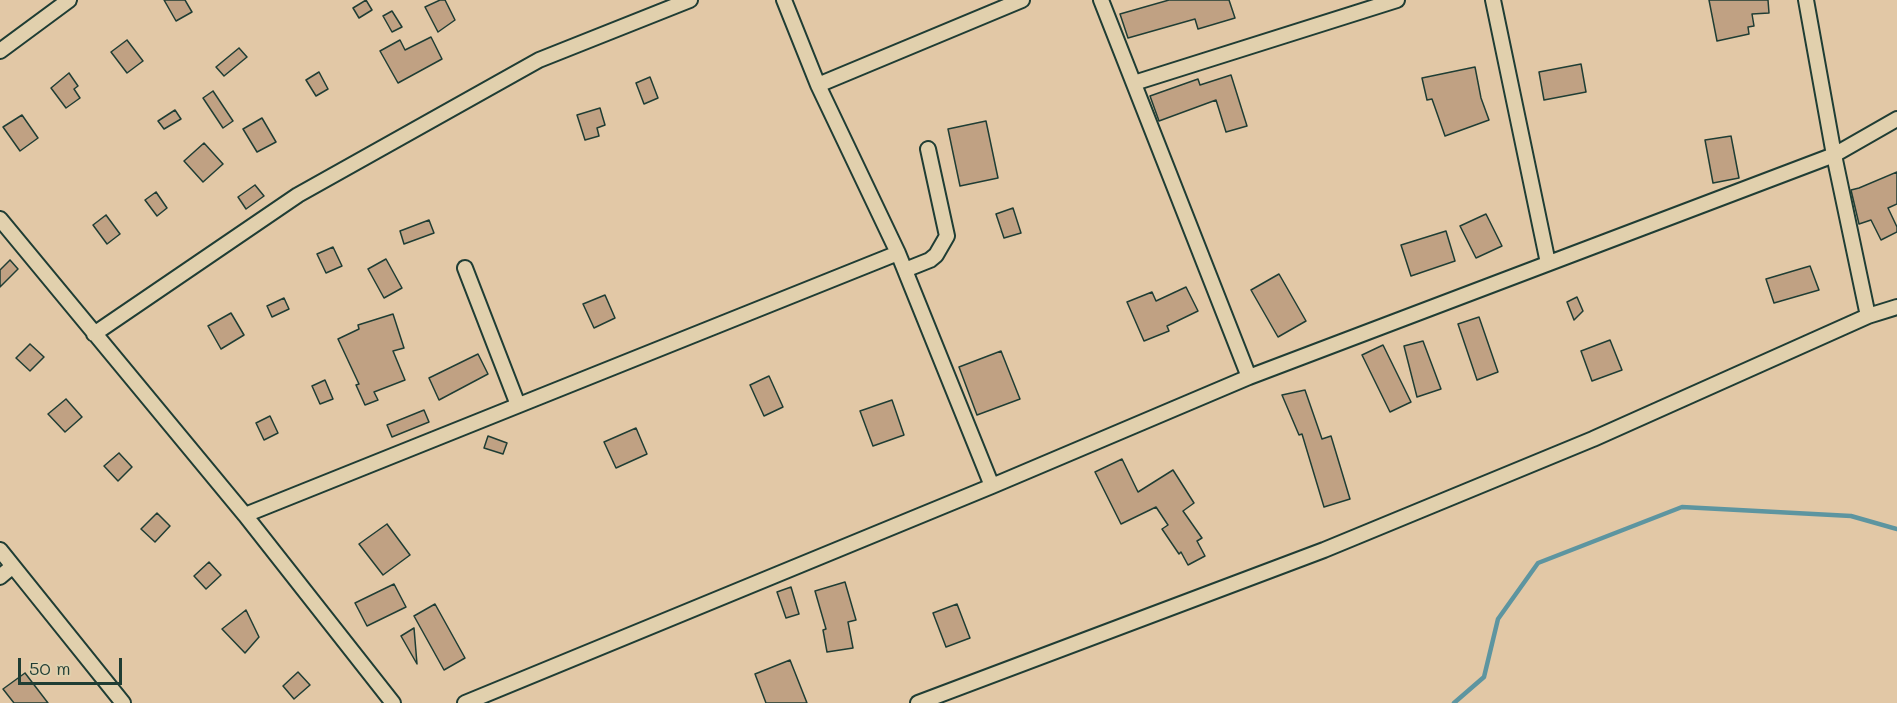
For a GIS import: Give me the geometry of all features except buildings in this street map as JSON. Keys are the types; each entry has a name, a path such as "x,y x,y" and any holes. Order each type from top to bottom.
{"street":[{"path":"0,51 69,0"},
{"path":"94,334 298,195 539,60 690,0"},
{"path":"784,0 818,85 898,253 992,486"},
{"path":"818,85 1022,0"},
{"path":"1101,0 1249,377"},
{"path":"1134,83 1397,0"},
{"path":"1493,0 1548,263"},
{"path":"1806,0 1834,155 1868,316"},
{"path":"465,703 992,486 1249,377 1834,155 1897,118"},
{"path":"905,270 930,260 936,255 947,236 928,149"},
{"path":"0,219 245,515 393,703"},
{"path":"245,515 898,253"},
{"path":"465,268 518,405"},
{"path":"918,703 1335,545 1593,439 1868,316 1897,307"},
{"path":"0,550 123,703"},
{"path":"0,577 13,566"}],"waterway":[{"path":"1454,703 1484,677 1498,619 1538,563 1682,507 1851,516 1897,529"}]}
